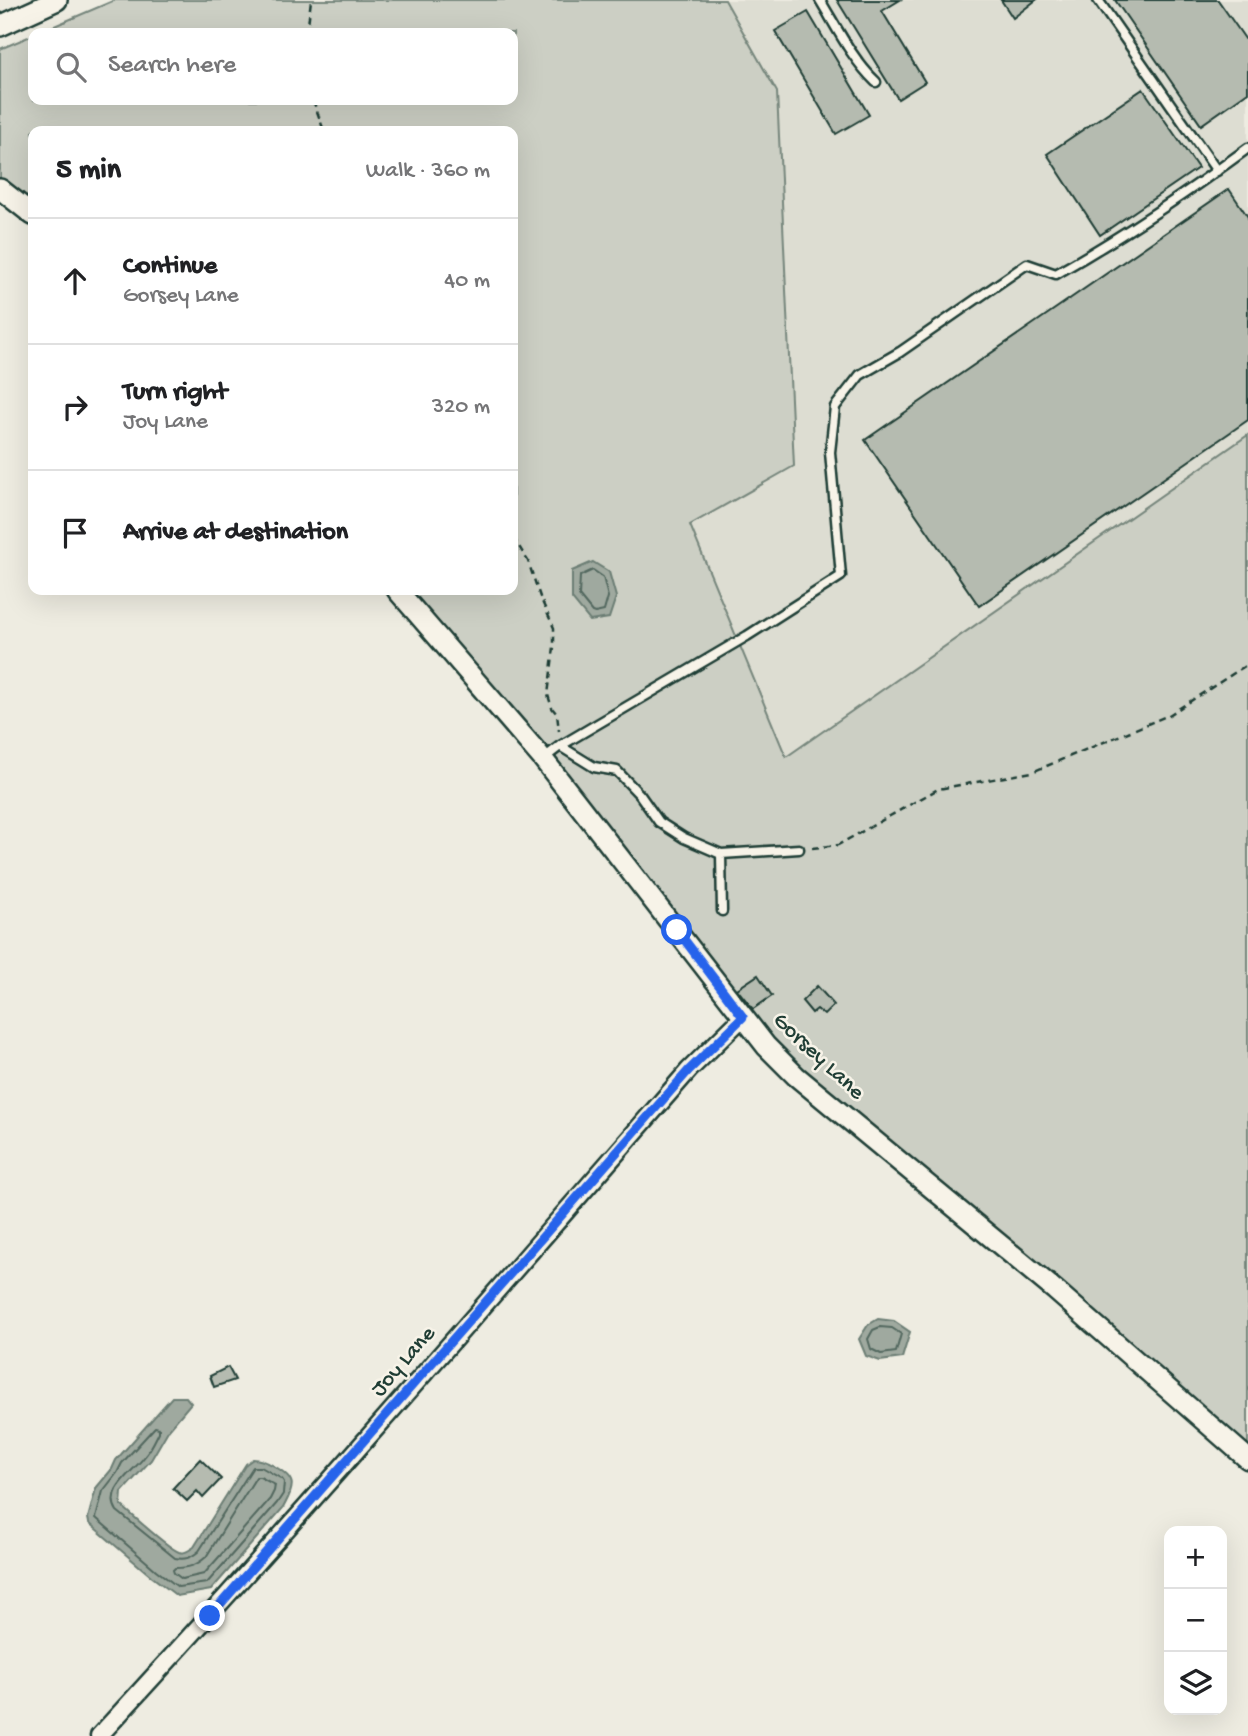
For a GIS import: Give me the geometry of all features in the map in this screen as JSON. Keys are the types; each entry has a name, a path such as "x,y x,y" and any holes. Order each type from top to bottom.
{"street":[{"path":"0,26 57,0"},
{"path":"0,189 28,211"},
{"name":"Gorsey Lane","path":"401,595 543,759 766,1046 796,1076 1055,1290 1248,1459"},
{"name":"Joy Lane","path":"99,1736 228,1596 680,1081 743,1017"}],"lane":[{"path":"820,0 845,43 876,82"},
{"path":"1098,0 1217,171"},
{"path":"543,759 560,746 747,636 841,576 830,452 835,407 860,376 900,352 1027,264 1056,274 1108,244 1248,148"},
{"path":"560,746 594,767 617,771 659,822 684,838 721,854 799,849"},
{"path":"721,854 722,911"}],"path":[{"path":"308,28 311,0"},
{"path":"315,105 322,126"},
{"path":"518,545 528,561 554,628 548,695 558,719 560,746"},
{"path":"799,849 838,845 938,789 1031,772 1169,715 1248,664"}],"shaded area":[{"path":"115,0 725,0 777,92 794,466 690,525 786,757 1248,435 1248,1456 766,1046 400,595 518,595 518,126 28,126 28,211 0,189 0,49 28,37 28,105 518,105 518,28 50,28"},
{"path":"725,0 1248,0 1248,435 786,757 690,524 794,465 777,92"}],"water":[{"path":"593,562 609,572 616,597 609,618 590,621 572,599 572,571"},
{"path":"878,1319 894,1321 910,1332 902,1358 880,1361 866,1356 859,1339 868,1325"},
{"path":"172,1397 186,1397 191,1403 169,1429 151,1460 122,1492 121,1505 167,1544 181,1552 194,1547 246,1464 253,1459 264,1461 281,1471 292,1483 283,1508 211,1590 177,1596 89,1523 88,1518 96,1488 116,1460"}],"building":[{"path":"837,0 900,0 882,11 925,82 898,99"},
{"path":"1001,0 1036,0 1013,18"},
{"path":"1115,0 1218,0 1248,43 1248,92 1201,125"},
{"path":"808,12 869,115 836,134 775,31"},
{"path":"1143,89 1198,168 1100,235 1047,154"},
{"path":"1229,189 1248,217 1248,420 979,606 865,440"},
{"path":"758,975 772,996 753,1009 737,989"},
{"path":"817,986 834,1005 824,1015 817,1009 812,1013 802,1001"},
{"path":"228,1367 235,1380 214,1387 210,1376"},
{"path":"200,1459 221,1479 203,1498 197,1491 187,1501 173,1488"}],"route":[{"path":"210,1616 689,1070 743,1017 677,930"}]}
